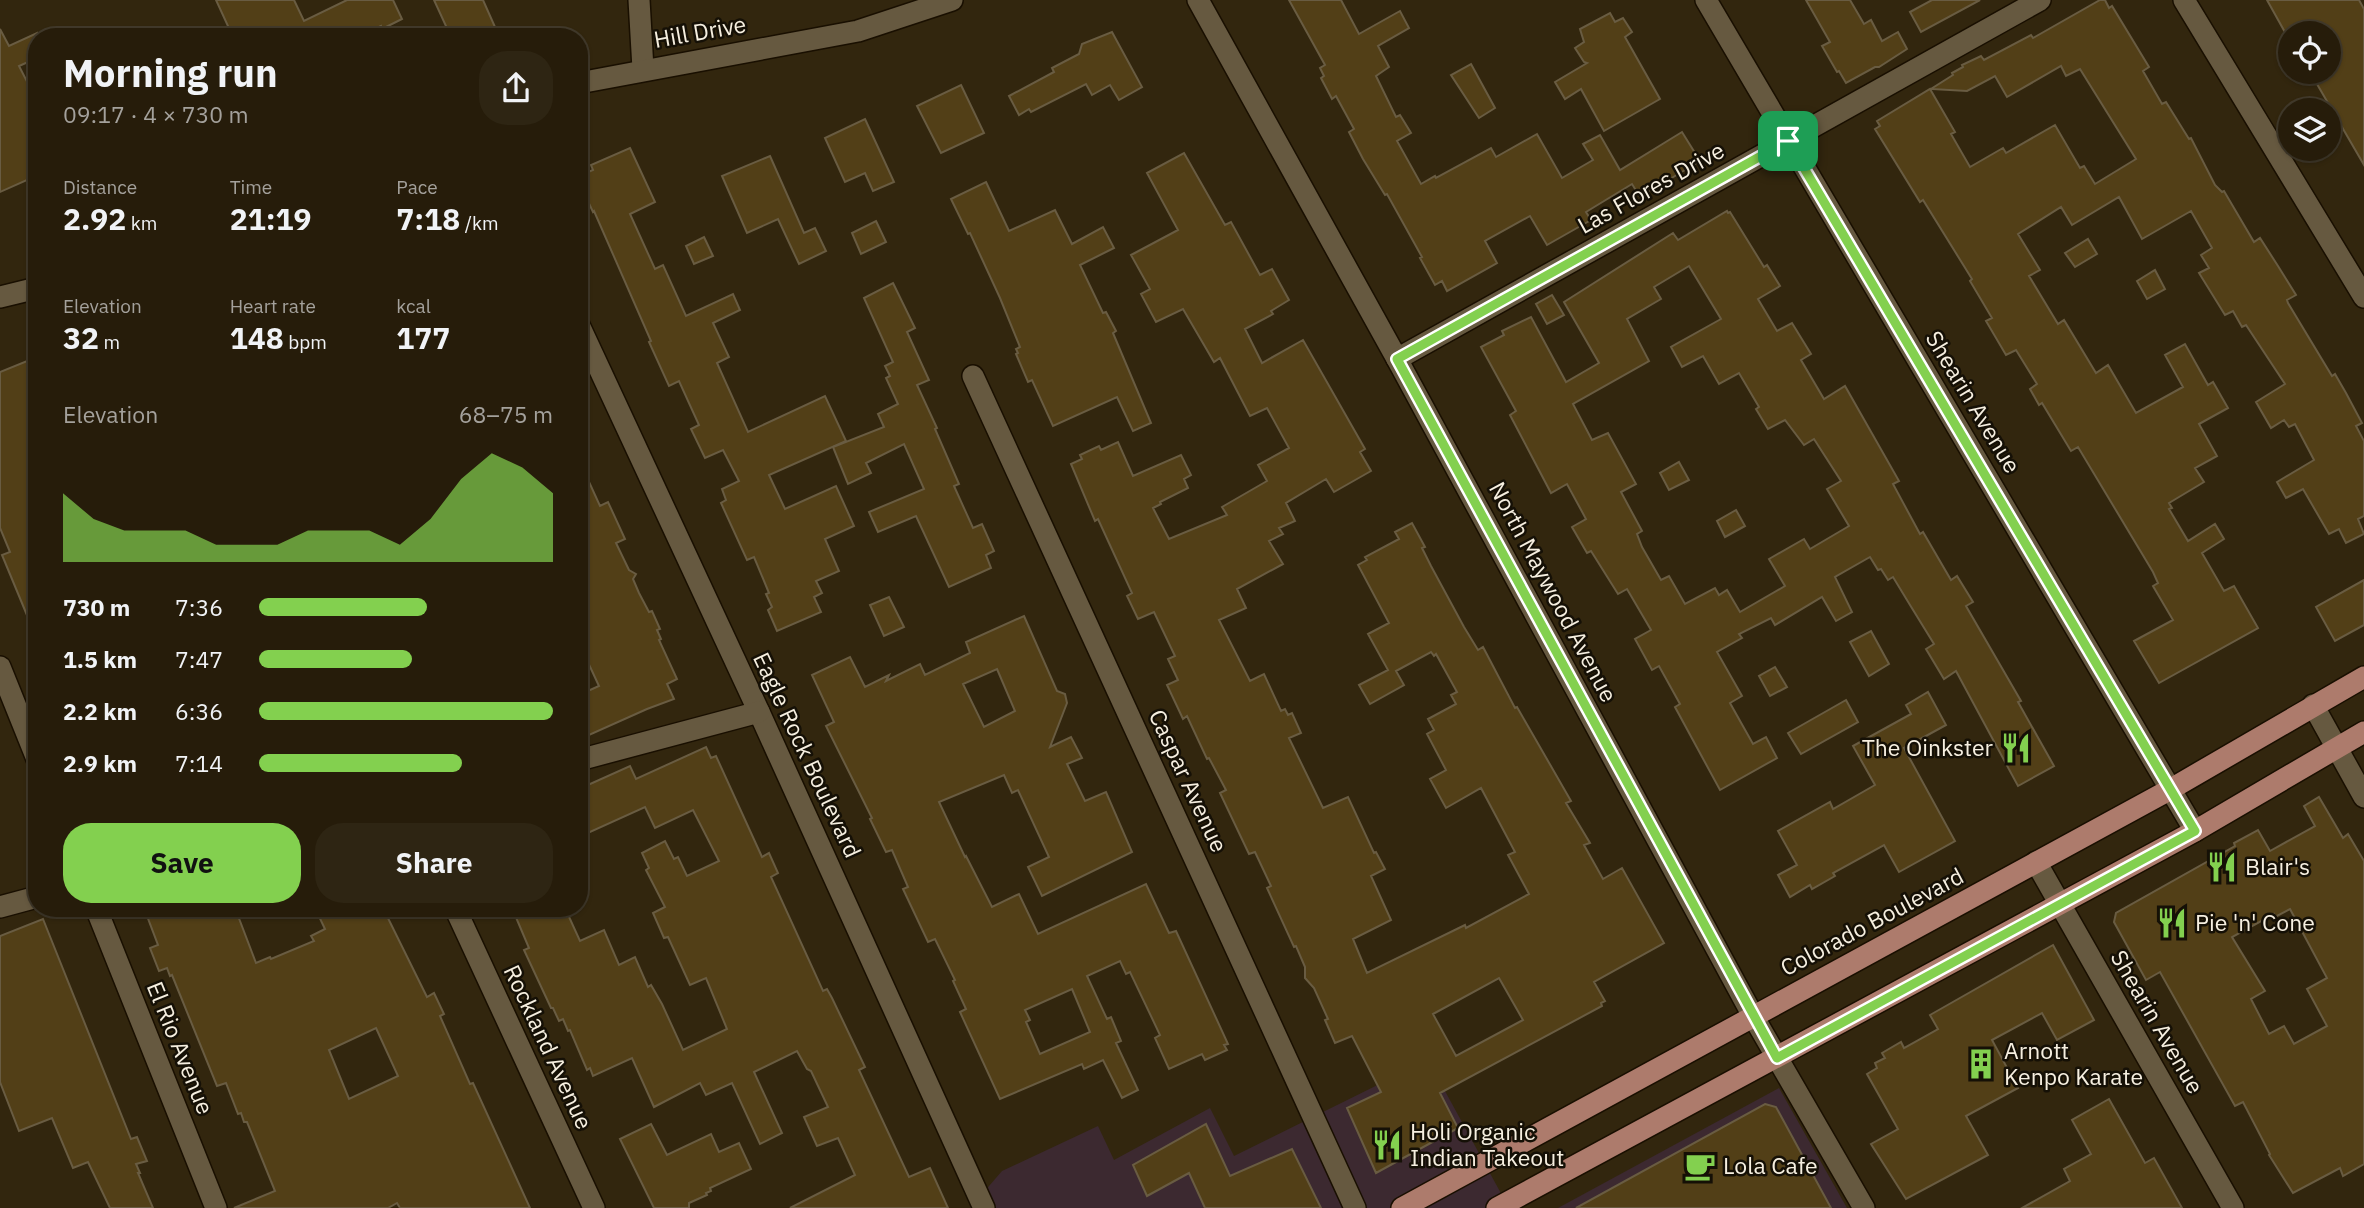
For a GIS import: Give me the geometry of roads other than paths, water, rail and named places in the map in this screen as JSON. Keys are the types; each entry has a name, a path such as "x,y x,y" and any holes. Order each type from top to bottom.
{"main road":[{"name":"Colorado Boulevard","path":"1402,1208 2171,789 2364,677"},
{"path":"1497,1208 2195,831 2364,732"}],"street":[{"path":"639,0 643,69"},
{"name":"Hill Drive","path":"588,81 858,31 952,0"},
{"name":"North Maywood Avenue","path":"1198,0 1397,359 1753,1016 1864,1208"},
{"name":"Shearin Avenue","path":"1706,0 2195,831"},
{"name":"Las Flores Drive","path":"1397,359 2040,0"},
{"path":"2184,0 2364,297"},
{"path":"0,297 28,290"},
{"name":"Eagle Rock Boulevard","path":"588,344 759,712 984,1208"},
{"name":"Caspar Avenue","path":"973,376 1354,1208"},
{"path":"0,667 28,737"},
{"path":"2313,705 2364,797"},
{"path":"588,758 759,712"},
{"name":"Shearin Avenue","path":"2036,862 2233,1208"},
{"path":"0,907 28,899"},
{"name":"El Rio Avenue","path":"100,917 216,1208"},
{"name":"Rockland Avenue","path":"459,917 594,1208"}],"place":[{"name":"The Oinkster","path":"2016,748"},
{"name":"Blair's","path":"2222,867"},
{"name":"Pie 'n' Cone","path":"2172,923"},
{"name":"Arnott Kenpo Karate","path":"1981,1064"},
{"name":"Holi Organic Indian Takeout","path":"1387,1145"},
{"name":"Lola Cafe","path":"1700,1166"}]}
